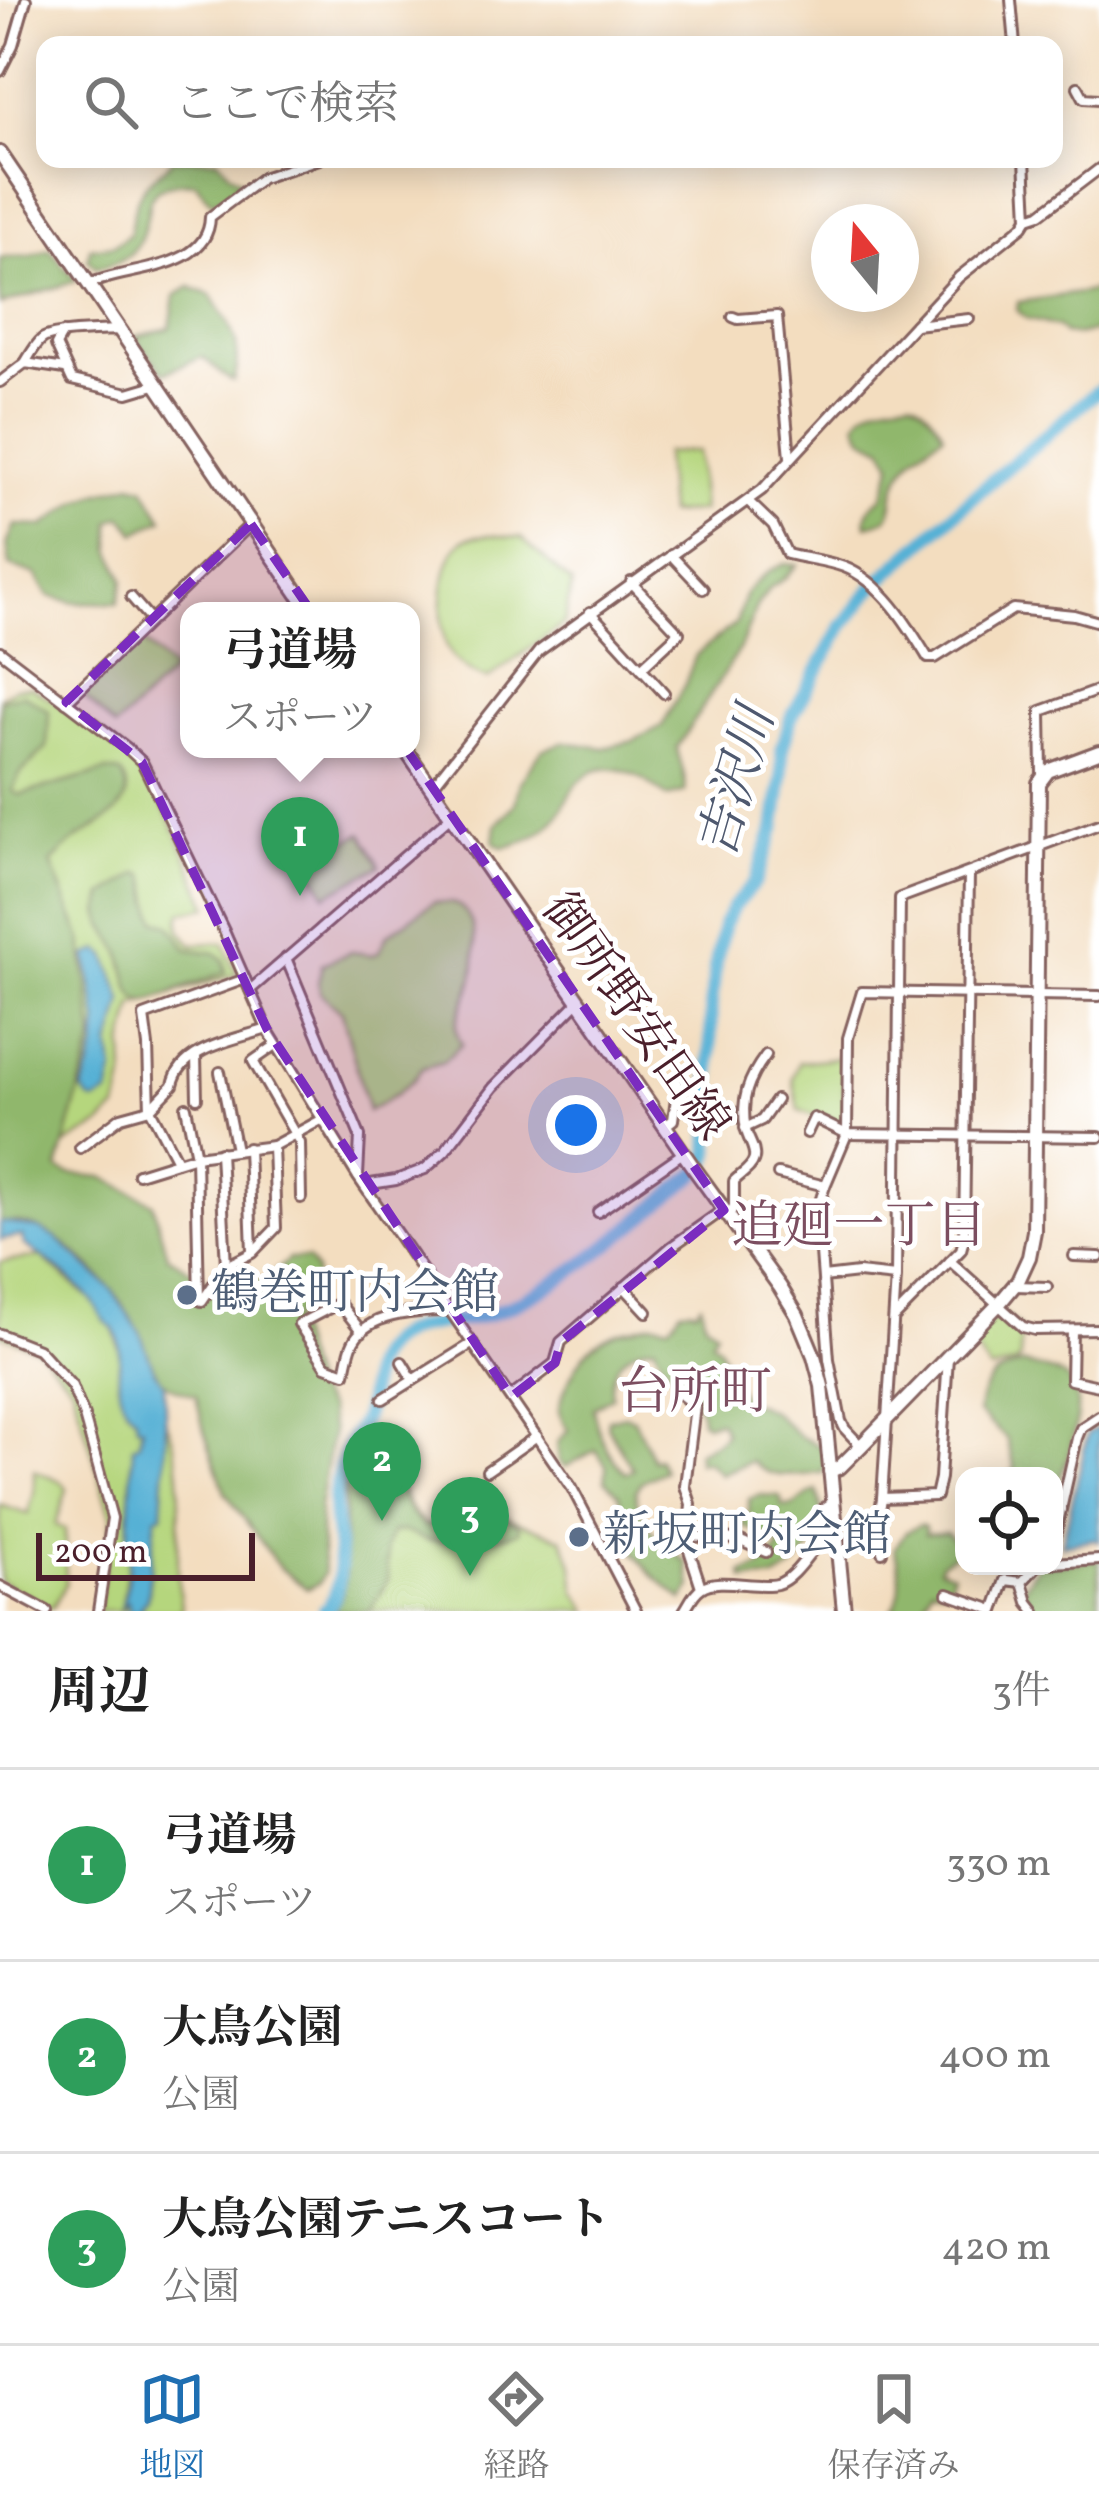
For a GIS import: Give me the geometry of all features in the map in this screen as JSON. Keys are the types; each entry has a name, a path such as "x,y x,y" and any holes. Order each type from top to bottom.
{"main road":[{"path":"0,153 304,602"},
{"path":"830,1471 840,1467 998,1305 1015,1286 1030,1257 1036,1136 1039,783 1042,775 1099,752"},
{"name":"御所野安田線","path":"411,758 797,1316 822,1385 844,1611"}],"street":[{"path":"0,70 26,0"},
{"path":"1011,0 1014,36"},
{"path":"1078,87 1084,98 1099,99"},
{"path":"89,284 199,249 210,217 262,178 292,168"},
{"path":"431,788 539,651 748,502 958,277 1023,226 1028,218 1025,168"},
{"path":"1028,218 1099,169"},
{"path":"733,317 777,316 790,459"},
{"path":"914,325 969,319"},
{"path":"0,382 25,363 43,337 55,332 120,330"},
{"path":"63,334 56,345 72,380 128,393 156,384"},
{"path":"25,363 66,369"},
{"path":"748,502 779,533 787,554 846,568 870,583 915,634 928,658 1013,609 1099,622"},
{"path":"66,702 251,524"},
{"path":"670,555 704,589"},
{"path":"632,582 679,633 641,668"},
{"path":"131,597 151,620"},
{"path":"590,612 664,693"},
{"path":"0,651 142,762 276,1045 361,1181 572,1488 636,1611"},
{"path":"1042,775 1041,711 1099,690"},
{"path":"250,990 451,816"},
{"path":"882,1552 880,1517 896,1277 900,898 1099,824"},
{"path":"894,1318 961,1250 964,1239 968,872"},
{"path":"286,958 360,1136 361,1181"},
{"path":"177,1161 150,1109 144,1016 245,979"},
{"path":"861,1446 841,1421 829,1359 819,1205 847,1134 848,1038 862,992 1099,996"},
{"path":"361,1181 397,1180 425,1169 445,1151 494,1087 578,1002"},
{"path":"80,1148 121,1117 150,1109 196,1054 267,1029"},
{"path":"276,1045 253,1061 300,1143 301,1198"},
{"path":"196,1054 197,1098"},
{"path":"511,1397 554,1363 560,1342 671,1247 734,1205 734,1181 752,1166 755,1156 745,1128 743,1102 750,1076 766,1055"},
{"path":"220,1072 236,1150"},
{"path":"664,1126 673,1120 678,1084"},
{"path":"745,1128 762,1120 776,1100"},
{"path":"186,1107 196,1156 199,1300 226,1266 252,1253 276,1228 273,1146"},
{"path":"807,1132 814,1118 847,1134 1099,1137"},
{"path":"138,1174 196,1156 273,1146 321,1120"},
{"path":"248,1148 252,1253"},
{"path":"220,1152 226,1266"},
{"path":"598,1213 683,1153"},
{"path":"778,1174 825,1186"},
{"path":"1074,1256 1099,1257"},
{"path":"950,1261 1023,1327 1099,1329"},
{"path":"823,1277 896,1277"},
{"path":"1015,1286 1047,1287"},
{"path":"624,1287 647,1312"},
{"path":"362,1332 339,1303 298,1324 326,1366 345,1373 362,1332 380,1319 450,1311"},
{"path":"1072,1330 1071,1380 1099,1386"},
{"path":"0,1334 38,1349 72,1386 84,1416 112,1518 98,1611"},
{"path":"383,1399 473,1343"},
{"path":"882,1498 936,1496 948,1357"},
{"path":"402,1362 413,1380"},
{"path":"676,1391 695,1406 685,1486 691,1504 688,1546 701,1587"},
{"path":"1063,1501 1081,1428 1099,1417"},
{"path":"487,1472 537,1436"},
{"path":"684,1611 707,1584 775,1584 793,1574 824,1537 824,1508 834,1501"},
{"path":"688,1536 736,1540 766,1552"},
{"path":"1063,1562 1099,1559"},
{"path":"1022,1582 1028,1575"},
{"path":"948,1594 994,1611 1005,1580 1022,1582"},
{"path":"1022,1582 1036,1611"},
{"path":"0,1586 47,1611"}],"highlighted area":[{"path":"251,524 724,1210 561,1342 555,1363 511,1397 267,1029 142,762 66,702"}],"green space":[{"path":"165,168 226,168 241,180 227,196 211,202 196,183 159,189 150,199 141,238 132,252 96,268 88,260 90,248 114,245 130,234 142,191"},
{"path":"50,249 76,281 0,305 0,258"},
{"path":"190,287 211,295 227,321 236,342 234,381 202,357 164,373 134,337 170,328 175,296"},
{"path":"1099,290 1099,331 1064,334 1017,310 1018,302"},
{"path":"911,399 930,414 943,434 907,466 889,515 867,525 868,512 883,497 893,463 884,448 863,437 857,423 873,407"},
{"path":"697,451 702,511 668,514 664,453"},
{"path":"132,484 144,487 163,519 136,533 122,516 111,521 111,549 124,580 118,603 72,602 49,596 36,575 10,566 7,545 15,525 44,526 76,503"},
{"path":"521,538 572,584 564,624 487,679 452,656 442,611 445,577 455,550 465,539"},
{"path":"784,564 797,565 757,605 741,646 677,748 685,792 667,797 638,776 603,769 577,784 560,813 542,831 511,846 494,842 496,825 515,804 520,782 542,750 565,742 604,748 633,741 662,726 696,655 736,623 746,593 757,581"},
{"path":"141,639 173,671 115,728 83,695"},
{"path":"31,687 87,722 137,765 167,814 209,907 182,912 181,930 192,944 224,943 237,974 134,1005 117,1109 102,1124 67,1144 24,1199 0,1207 0,697 15,688"},
{"path":"23,694 49,711 47,747 20,774 12,791 19,795 107,771 121,773 127,794 117,811 51,863 82,940 94,1038 58,1169 103,1177 153,1203 167,1256 226,1292 268,1278 289,1259 308,1259 315,1271 317,1296 293,1320 313,1389 328,1409 332,1432 319,1508 324,1574 307,1589 280,1568 225,1492 196,1396 169,1386 158,1375 115,1293 76,1253 47,1233 16,1223 0,1224 0,700"},
{"path":"362,833 380,866 326,895 309,863"},
{"path":"139,873 145,875 157,921 170,924 187,949 216,953 224,960 226,972 147,1002 137,999 121,952 100,912 104,896"},
{"path":"434,902 462,908 472,925 472,982 457,1024 462,1044 443,1062 422,1068 396,1094 368,1111 342,1012 321,993 322,964 351,952 379,952 387,935"},
{"path":"844,1057 844,1122 839,1126 799,1110 793,1079 799,1062"},
{"path":"41,1257 93,1301 114,1328 120,1351 118,1384 127,1409 142,1426 139,1443 133,1447 128,1542 132,1549 122,1607 128,1603 129,1611 98,1611 112,1518 72,1386 38,1349 0,1334 0,1262"},
{"path":"701,1304 705,1322 716,1330 711,1341 718,1346 740,1393 773,1412 799,1436 824,1448 826,1465 822,1473 784,1476 751,1461 721,1474 706,1461 698,1463 696,1452 725,1433 719,1421 701,1420 694,1399 665,1365 655,1345 628,1354 616,1368 612,1396 593,1408 595,1417 609,1451 626,1473 633,1469 607,1426 608,1419 625,1415 634,1418 653,1460 658,1458 664,1470 641,1482 637,1502 646,1524 687,1563 692,1587 683,1600 632,1550 632,1531 622,1528 619,1494 605,1480 607,1467 596,1450 565,1467 559,1461 557,1443 568,1430 559,1409 577,1364 591,1347 621,1331 670,1324 681,1309 695,1310"},
{"path":"1004,1314 1019,1327 1020,1358 1016,1364 990,1371 971,1343"},
{"path":"1024,1364 1062,1376 1072,1385 1077,1414 1063,1470 1015,1467 1006,1438 978,1413 991,1380"},
{"path":"165,1419 178,1466 182,1611 144,1611 140,1607 147,1599 156,1516 162,1514"},
{"path":"363,1434 385,1455 408,1504 426,1525 495,1513 562,1538 573,1565 576,1591 589,1611 332,1611 344,1570 345,1470 351,1449"},
{"path":"364,1436 386,1457 406,1506 425,1527 494,1515 518,1524 520,1530 456,1542 392,1532 386,1547 388,1579 370,1611 333,1611 344,1585 348,1468"},
{"path":"34,1470 67,1489 56,1525 65,1529 66,1584 52,1608 0,1581 0,1505 28,1514"},
{"path":"817,1491 821,1538 793,1569 775,1579 744,1580 743,1573 765,1564 780,1545 740,1525 749,1515 749,1499 779,1496 781,1505 792,1506"},
{"path":"920,1525 925,1534 947,1533 955,1542 955,1554 939,1568 953,1573 947,1589 931,1587 925,1611 892,1611 900,1581 894,1549 906,1532"},
{"path":"1099,1560 1099,1611 1035,1611 1022,1589 1031,1575 1063,1575 1063,1563"}],"water":[{"path":"100,950 107,956 123,1000 111,1046 114,1072 109,1094 95,1102 83,1090 98,1021 87,956"},
{"path":"4,1222 39,1229 56,1238 111,1289 140,1332 164,1383 162,1514 156,1517 147,1599 140,1611 129,1611 127,1602 121,1609 132,1549 128,1542 133,1446 139,1443 142,1427 121,1395 118,1339 83,1291 24,1244 22,1236 0,1240"},
{"path":"1099,1428 1099,1541 1063,1545 1063,1541 1088,1433"}],"waterway":[{"name":"吉沢川","path":"705,1166 710,1154 715,967 724,924 755,882 775,827 782,749 791,718 842,627 873,587 1099,390"},
{"name":"吉沢川","path":"324,1611 339,1575 337,1478 365,1414 371,1371 382,1350 406,1332 493,1313 549,1286 601,1251 697,1173"}],"place":[{"name":"弓道場","path":"300,896"},
{"name":"鶴巻町内会館","path":"187,1295"},
{"name":"大鳥公園","path":"382,1521"},
{"name":"新坂町内会館","path":"579,1537"},
{"name":"大鳥公園テニスコート","path":"470,1576"}],"district":[{"name":"追廻一丁目","path":"859,1228"},
{"name":"台所町","path":"695,1394"}]}
